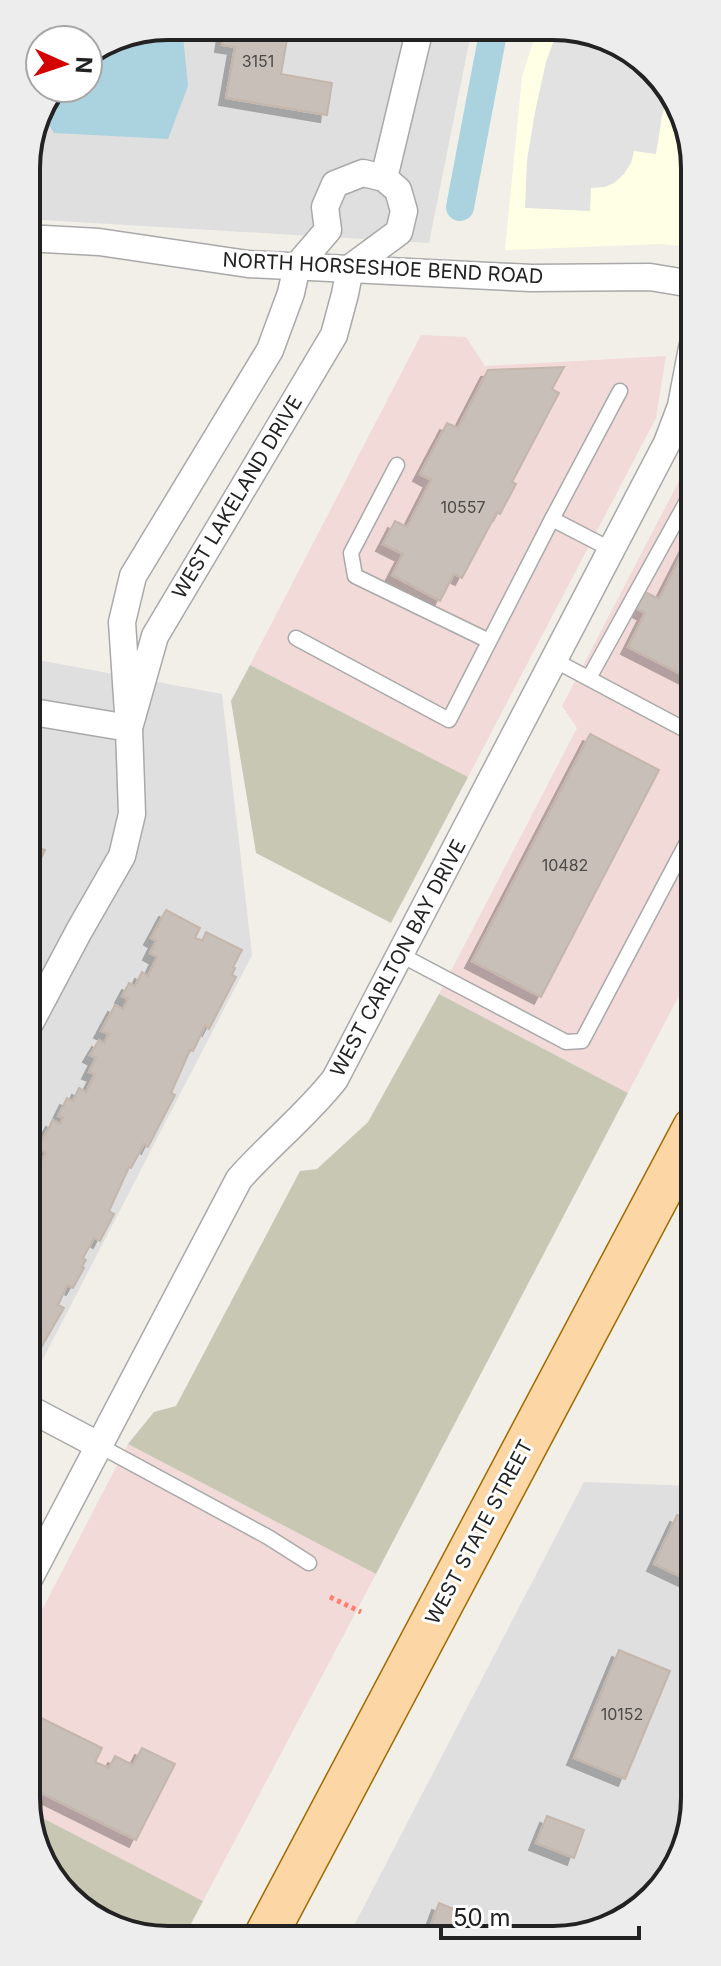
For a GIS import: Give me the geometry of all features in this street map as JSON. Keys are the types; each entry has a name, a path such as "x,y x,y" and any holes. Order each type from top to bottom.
{"main road":[{"name":"WEST STATE STREET","path":"271,1926 681,1153"}],"street":[{"path":"384,178 417,40"},
{"path":"297,266 328,230 325,207 335,184 363,173 384,178 398,190 404,211 399,232 350,268"},
{"name":"NORTH HORSESHOE BEND ROAD","path":"40,239 99,242 248,264 531,278 650,277 681,282"},
{"name":"WEST LAKELAND DRIVE","path":"40,1004 122,856 132,814 122,622 133,576 270,350 290,296 297,266"},
{"name":"WEST LAKELAND DRIVE","path":"129,728 155,636 334,335 350,268"},
{"name":"WEST CARLTON BAY DRIVE","path":"40,1558 239,1179 317,1102 335,1079 612,550 681,435"},
{"path":"40,713 129,728"},
{"path":"40,1414 100,1446"}],"lane":[{"path":"296,638 449,720 620,391"},
{"path":"397,465 351,553 355,576 489,641"},
{"path":"589,678 681,512"},
{"path":"552,519 612,550"},
{"path":"554,660 681,728"},
{"path":"401,955 566,1042 582,1041 681,854"},
{"path":"100,1446 268,1537 309,1563"}],"path":[{"path":"330,1597 361,1612"}],"shaded area":[{"path":"470,40 429,243 40,220 40,160 44,135 57,104 104,104 104,57 151,41"},
{"path":"534,40 578,42 617,57 655,90 668,111 679,143 681,246 660,244 505,250 522,77"},
{"path":"554,40 578,42 602,50 631,66 655,90 665,106 656,154 634,151 631,163 614,183 591,188 590,211 525,208 527,160 546,62"},
{"path":"421,335 466,337 485,366 666,356 656,418 468,777 250,665"},
{"path":"681,477 681,992 628,1093 439,994 577,728 562,706"},
{"path":"40,660 222,694 252,955 40,1365"},
{"path":"250,665 468,777 391,923 256,853 231,701"},
{"path":"439,994 628,1093 376,1574 128,1444 154,1412 176,1406 300,1171 317,1169 368,1122"},
{"path":"128,1444 376,1574 203,1901 42,1817 40,1614"},
{"path":"584,1482 681,1486 681,1806 671,1847 659,1869 637,1894 617,1909 578,1924 354,1926"},
{"path":"42,1817 203,1901 190,1926 143,1924 111,1913 90,1900 62,1869 53,1855"}],"water":[{"path":"183,40 188,86 168,139 54,133 48,124 57,104 104,104 104,57 151,41"}],"building":[{"path":"223,40 287,40 281,74 332,83 327,115 226,98 235,47 222,45"},
{"path":"564,367 552,389 559,393 512,482 516,484 500,514 497,512 462,578 454,574 440,601 392,575 403,554 383,544 395,521 407,527 431,480 420,474 447,423 458,428 488,370"},
{"path":"681,556 681,674 628,647 645,613 630,605 639,589 659,599"},
{"path":"590,734 659,770 541,997 472,961"},
{"path":"166,910 200,928 195,938 202,941 206,932 242,950 233,967 232,975 236,977 209,1029 205,1026 193,1051 190,1050 171,1093 175,1095 148,1147 144,1144 129,1167 109,1211 114,1214 100,1241 94,1238 73,1288 67,1285 58,1305 64,1308 40,1349 40,1159 46,1153 40,1149 40,1144 53,1120 60,1124 63,1118 58,1116 67,1098 73,1101 79,1088 86,1092 95,1074 89,1072 96,1058 90,1055 99,1040 104,1043 109,1034 101,1031 115,1005 123,1009 128,999 122,996 129,983 135,986 142,972 148,976 157,957 150,953 156,941 151,938"},
{"path":"677,1515 681,1517 681,1577 654,1564"},
{"path":"619,1650 670,1671 625,1779 574,1758"},
{"path":"40,1717 102,1748 95,1762 109,1768 115,1756 133,1765 142,1748 175,1764 136,1840 40,1792"},
{"path":"547,1816 584,1830 574,1858 536,1843"},
{"path":"439,1903 471,1916 467,1926 431,1926"}],"waterway":[{"path":"460,207 492,40"}]}
